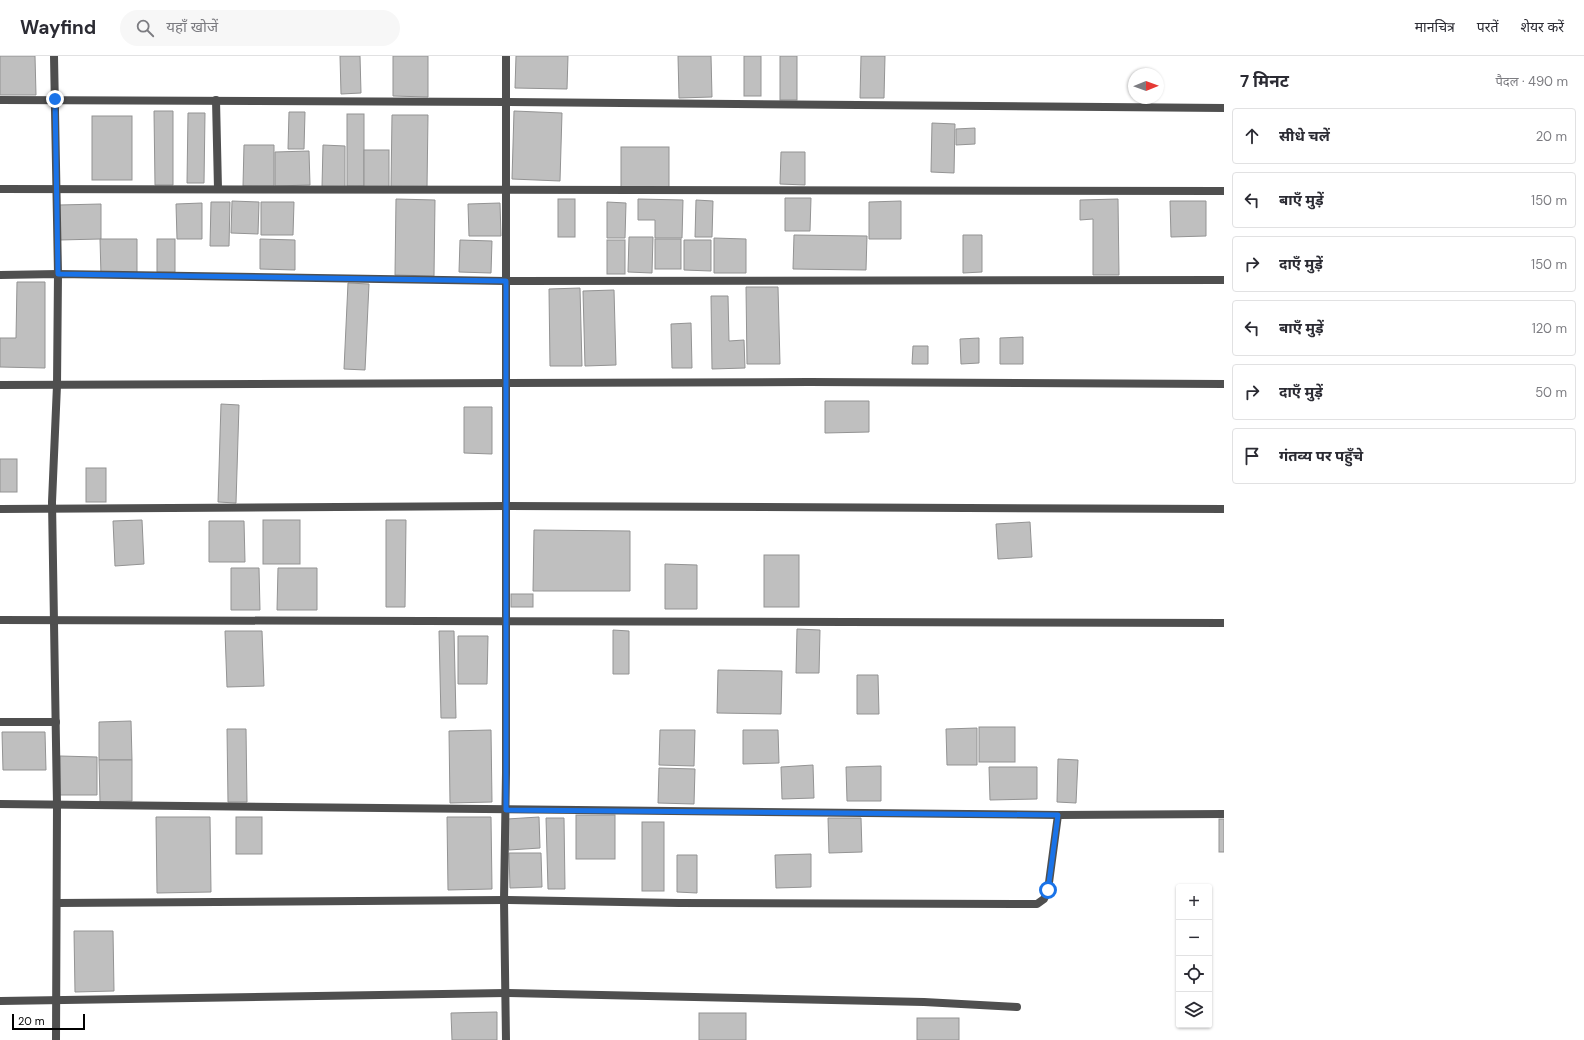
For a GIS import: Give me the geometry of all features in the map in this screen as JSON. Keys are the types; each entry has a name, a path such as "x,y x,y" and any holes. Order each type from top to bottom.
{"street":[{"path":"54,56 58,274 57,385 52,509 57,804 56,1040"},
{"path":"506,56 506,810 504,900 506,1040"},
{"path":"0,100 216,100 1224,108"},
{"path":"216,100 218,189"},
{"path":"0,189 1224,191"},
{"path":"0,275 58,274 506,281 1224,280"},
{"path":"0,385 825,382 1224,384"},
{"path":"0,509 506,506 1224,509"},
{"path":"0,620 1224,622"},
{"path":"0,722 56,722"},
{"path":"0,804 1058,815 1224,814"},
{"path":"57,903 504,900 687,903 1036,904 1044,899 1048,890 1058,815"},
{"path":"0,1001 506,993 924,1002 1016,1007"}],"building":[{"path":"0,56 35,56 36,95 0,95"},
{"path":"340,56 360,56 361,93 341,94"},
{"path":"393,56 428,56 428,97 393,96"},
{"path":"516,56 568,56 567,89 515,88"},
{"path":"678,56 711,56 712,97 679,98"},
{"path":"744,56 761,56 761,96 744,96"},
{"path":"780,56 797,56 797,100 780,100"},
{"path":"861,56 885,56 884,98 860,98"},
{"path":"154,111 173,111 173,185 155,185"},
{"path":"514,111 562,113 560,181 512,179"},
{"path":"289,112 305,112 304,149 288,149"},
{"path":"188,113 205,113 204,183 187,183"},
{"path":"347,114 364,114 364,186 347,186"},
{"path":"392,115 428,115 427,188 391,188"},
{"path":"92,116 132,116 132,180 92,180"},
{"path":"932,123 955,124 954,173 931,172"},
{"path":"975,128 975,144 956,145 956,129"},
{"path":"244,145 274,145 274,186 243,186"},
{"path":"323,145 345,146 345,187 322,187"},
{"path":"621,147 669,147 669,187 621,187"},
{"path":"364,150 389,150 389,187 364,187"},
{"path":"309,151 310,185 275,186 275,152"},
{"path":"781,152 805,152 805,185 780,184"},
{"path":"785,198 811,198 810,231 785,231"},
{"path":"396,199 435,200 434,276 395,275"},
{"path":"558,199 575,199 575,237 558,237"},
{"path":"638,199 683,200 682,238 655,238 655,220 638,220"},
{"path":"1118,199 1119,275 1093,275 1093,219 1080,220 1080,200"},
{"path":"696,200 713,201 712,237 695,237"},
{"path":"232,201 259,202 258,234 231,233"},
{"path":"901,201 901,239 869,239 869,202"},
{"path":"1170,201 1206,201 1206,236 1171,237"},
{"path":"211,202 230,202 229,246 210,246"},
{"path":"261,202 294,202 293,235 261,235"},
{"path":"607,202 626,203 625,238 607,238"},
{"path":"202,203 202,239 177,239 176,204"},
{"path":"500,203 501,236 469,236 468,204"},
{"path":"101,204 101,239 59,240 59,205"},
{"path":"794,235 867,236 866,270 793,269"},
{"path":"963,235 982,235 982,272 963,273"},
{"path":"629,237 653,237 652,273 628,272"},
{"path":"714,238 746,239 746,273 714,273"},
{"path":"100,239 137,239 137,274 101,275"},
{"path":"157,239 175,239 175,272 157,272"},
{"path":"260,239 295,240 295,270 260,269"},
{"path":"655,239 681,239 681,269 655,269"},
{"path":"460,240 492,241 491,273 459,272"},
{"path":"607,240 625,240 625,274 607,274"},
{"path":"684,240 711,240 711,271 684,270"},
{"path":"17,282 45,282 45,368 0,367 0,338 16,338"},
{"path":"348,283 369,284 365,370 344,369"},
{"path":"746,287 778,287 780,364 747,364"},
{"path":"580,288 582,366 550,366 549,289"},
{"path":"614,290 616,365 585,366 583,291"},
{"path":"711,296 728,296 729,341 744,340 745,368 712,369"},
{"path":"691,323 692,368 672,368 671,324"},
{"path":"1023,337 1023,364 1000,364 1000,338"},
{"path":"979,338 979,363 961,364 960,339"},
{"path":"913,346 928,346 928,364 912,364"},
{"path":"825,401 869,401 869,432 825,433"},
{"path":"221,404 239,405 236,503 218,502"},
{"path":"464,407 492,407 492,454 464,453"},
{"path":"0,459 17,459 17,492 0,492"},
{"path":"86,468 106,468 106,502 86,502"},
{"path":"142,520 144,564 115,566 113,521"},
{"path":"263,520 300,520 300,564 263,564"},
{"path":"386,520 406,520 405,607 386,607"},
{"path":"209,521 244,521 245,562 209,562"},
{"path":"1030,522 1032,557 998,559 996,524"},
{"path":"534,530 630,531 630,591 533,591"},
{"path":"764,555 799,555 799,607 764,607"},
{"path":"665,564 697,565 697,609 665,609"},
{"path":"231,568 259,568 260,610 231,610"},
{"path":"278,568 317,568 317,610 277,610"},
{"path":"511,594 533,594 533,607 511,607"},
{"path":"797,629 820,630 819,673 796,673"},
{"path":"613,630 629,631 629,674 613,674"},
{"path":"225,631 262,631 264,686 227,687"},
{"path":"439,631 454,631 456,718 441,718"},
{"path":"458,636 488,636 487,684 458,684"},
{"path":"718,670 782,671 781,714 717,713"},
{"path":"857,675 878,675 879,714 857,714"},
{"path":"131,721 132,760 99,760 99,722"},
{"path":"979,727 1015,727 1015,762 979,762"},
{"path":"977,728 977,765 947,765 946,729"},
{"path":"227,729 246,729 247,802 228,802"},
{"path":"491,730 492,802 450,803 449,731"},
{"path":"660,730 695,730 694,766 659,765"},
{"path":"743,730 778,730 779,763 743,764"},
{"path":"2,732 45,732 46,770 3,770"},
{"path":"60,756 97,757 97,795 60,795"},
{"path":"1058,759 1078,760 1076,803 1057,802"},
{"path":"99,760 132,760 132,801 100,802"},
{"path":"813,765 814,798 782,799 781,767"},
{"path":"881,766 881,801 847,801 846,767"},
{"path":"989,767 1037,767 1037,799 990,800"},
{"path":"659,768 695,769 694,804 658,803"},
{"path":"576,815 615,815 615,859 576,859"},
{"path":"156,817 210,817 211,892 157,893"},
{"path":"236,817 262,817 262,854 236,854"},
{"path":"447,817 491,817 492,889 448,890"},
{"path":"539,817 540,848 509,850 507,819"},
{"path":"546,818 564,818 565,889 548,889"},
{"path":"828,818 861,818 862,852 829,853"},
{"path":"1219,819 1224,819 1224,852 1219,852"},
{"path":"642,822 664,822 664,891 642,891"},
{"path":"509,853 541,853 542,887 510,888"},
{"path":"811,854 811,887 776,888 775,855"},
{"path":"677,855 697,855 697,893 677,892"},
{"path":"74,931 113,931 114,991 75,992"},
{"path":"497,1012 497,1040 452,1040 451,1013"},
{"path":"699,1013 746,1013 746,1040 699,1040"},
{"path":"917,1018 959,1018 959,1040 917,1040"}],"route":[{"path":"55,99 58,274 506,281 506,810 1058,815 1048,890"}]}
